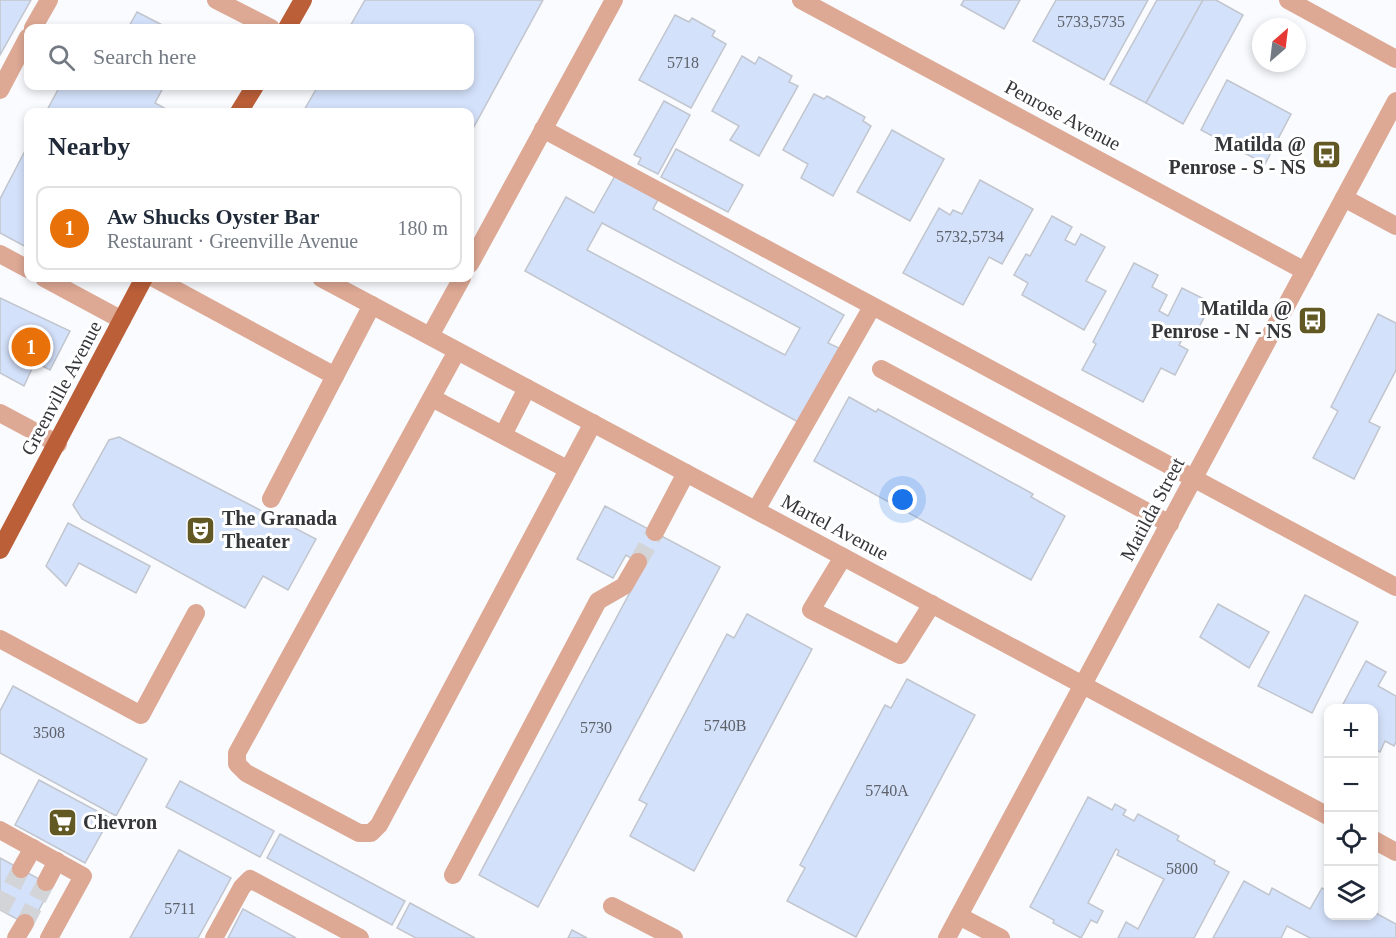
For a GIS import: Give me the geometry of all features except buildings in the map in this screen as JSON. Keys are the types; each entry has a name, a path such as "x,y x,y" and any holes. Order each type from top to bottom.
{"main road":[{"path":"289,24 303,0"},
{"path":"241,108 253,90"},
{"name":"Greenville Avenue","path":"0,550 142,282"}],"street":[{"path":"35,24 49,0"},
{"path":"216,0 262,24"},
{"path":"474,257 614,0"},
{"name":"Penrose Avenue","path":"801,0 1305,271"},
{"path":"1288,0 1396,59"},
{"path":"0,90 24,45"},
{"name":"Matilda Street","path":"947,938 1396,101"},
{"path":"543,129 1147,454 1195,477 1396,587"},
{"path":"1344,198 1396,226"},
{"path":"0,254 24,267"},
{"path":"51,282 122,320"},
{"path":"161,282 334,376"},
{"name":"Martel Avenue","path":"329,282 1324,813"},
{"path":"430,336 460,282"},
{"path":"270,499 372,305"},
{"path":"756,510 872,307"},
{"path":"457,351 237,753 237,764 246,773 360,833 371,833 379,825 592,423"},
{"path":"881,369 1170,524"},
{"path":"503,435 527,388"},
{"path":"432,398 567,469"},
{"path":"0,413 58,444"},
{"path":"655,532 686,473"},
{"path":"843,557 811,610 900,655 932,604"},
{"path":"453,875 598,601 624,586 638,562"},
{"path":"0,639 141,715 196,613"},
{"path":"0,830 83,876 49,938"},
{"path":"1378,842 1396,852"},
{"path":"21,869 33,848"},
{"path":"46,882 57,861"},
{"path":"214,938 242,887 250,879 360,938"},
{"path":"612,906 674,938"},
{"path":"959,916 1001,938"}],"tunnel":[{"path":"638,562 655,532"},
{"path":"0,910 21,869"},
{"path":"25,923 46,882"}],"place":[{"name":"Matilda @ Penrose - S - NS","path":"1327,155"},
{"name":"Matilda @ Penrose - N - NS","path":"1313,320"},
{"name":"Aw Shucks Oyster Bar","path":"31,347"},
{"name":"The Granada Theater","path":"201,530"},
{"name":"Chevron","path":"62,822"}]}
